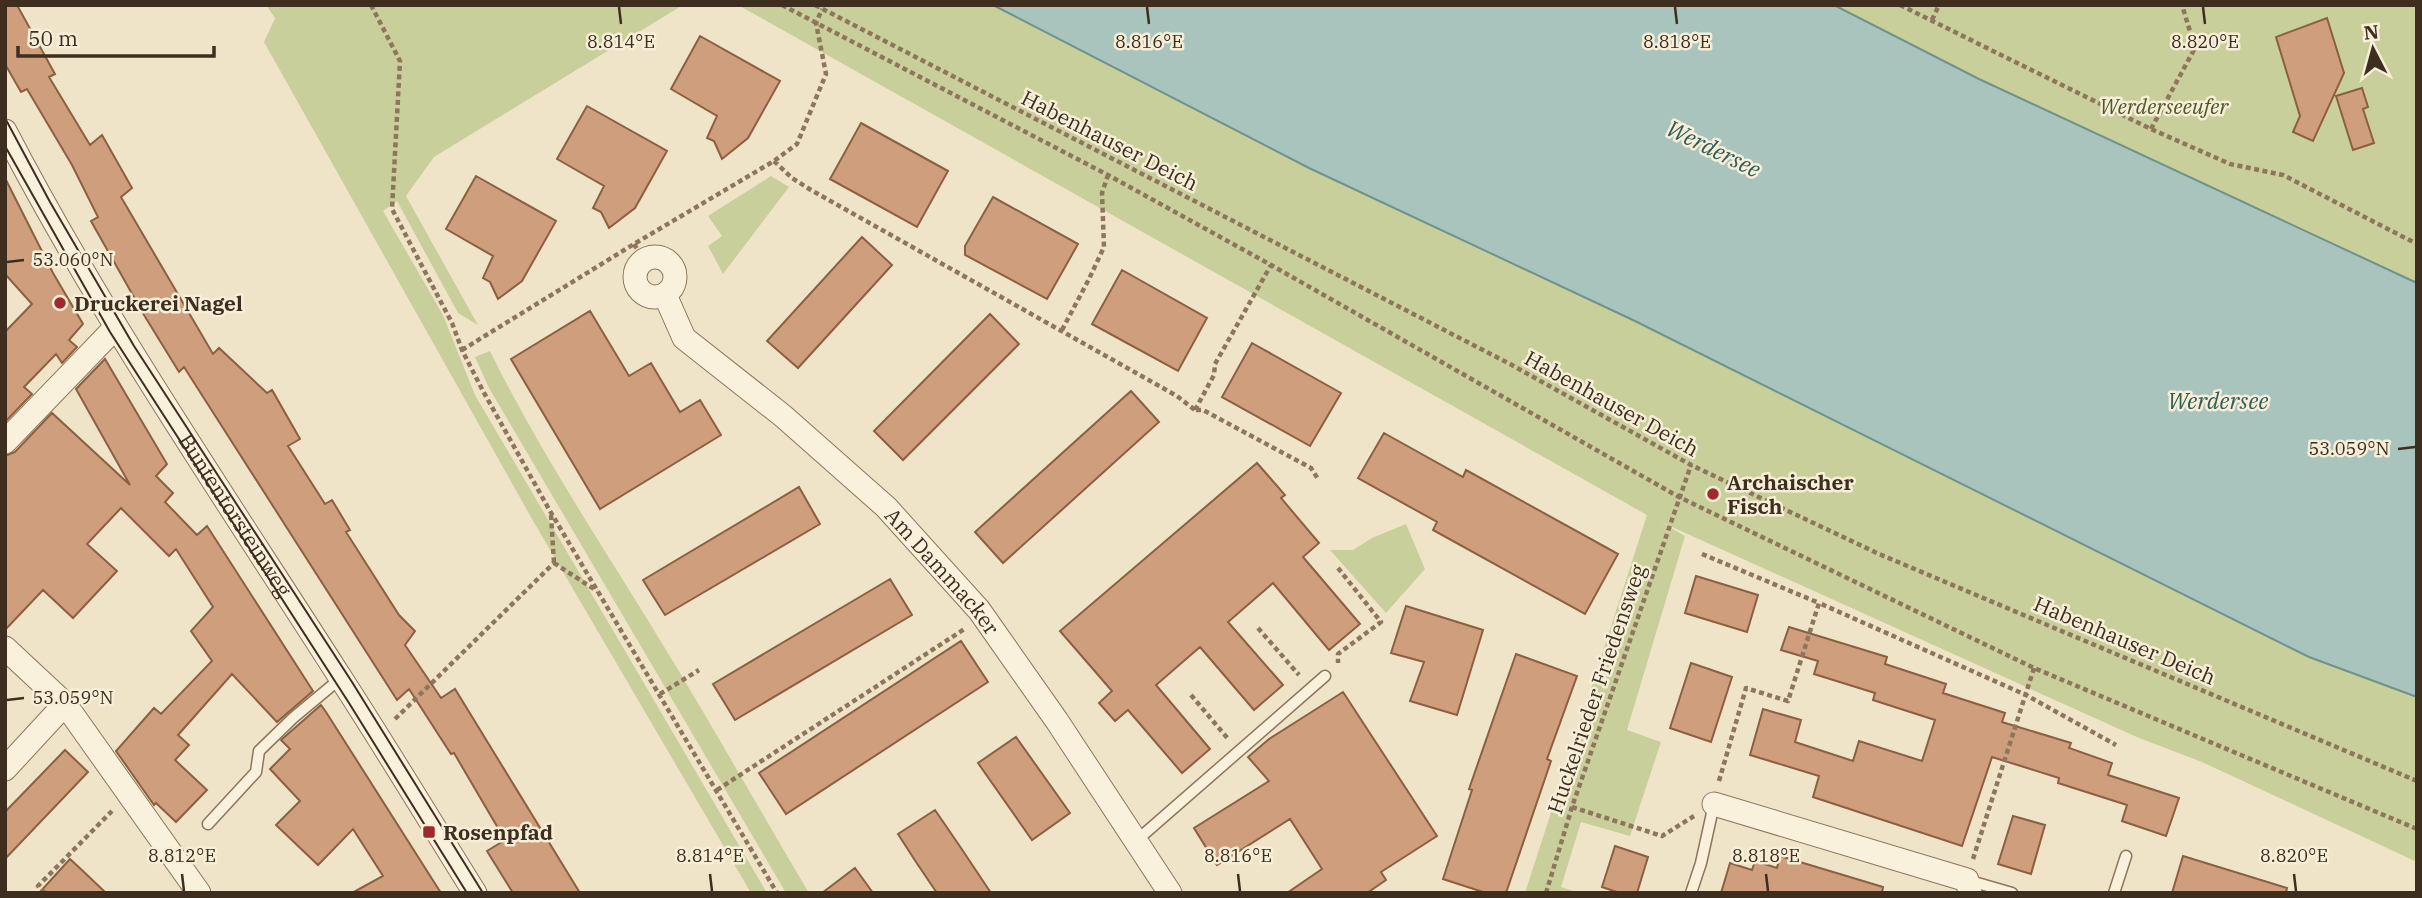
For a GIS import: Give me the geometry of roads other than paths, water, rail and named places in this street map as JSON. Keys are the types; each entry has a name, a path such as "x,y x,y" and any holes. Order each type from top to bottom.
{"street":[{"name":"Buntentorsteinweg","path":"5,131 115,328 341,678 475,893"},
{"name":"Am Dammacker","path":"639,252 635,272 637,288 642,294 650,297 665,295 684,338 783,416 886,507 984,617 1170,893"},
{"path":"5,442 115,328"},
{"path":"5,648 65,704 199,893"},
{"path":"5,769 65,704"},
{"path":"1714,804 1968,886"}],"lane":[{"path":"1136,841 1325,676"},
{"path":"208,824 256,772 259,751 341,678"},
{"path":"1691,893 1701,863 1714,804"},
{"path":"2114,893 2126,856"},
{"path":"1968,886 2012,893"}],"water":[{"name":"Werdersee","path":"993,5 1834,5 1979,79 2417,283 2417,697 2309,657 1635,321 1309,168"}],"tram line":[{"path":"5,118 50,202 134,346 352,682 483,893"},
{"path":"5,146 110,332 349,703 467,893"}],"place":[{"name":"Druckerei Nagel","path":"60,303"},
{"name":"Archaischer Fisch","path":"1713,494"},
{"name":"Rosenpfad","path":"429,832"}],"park label":[{"name":"Werderseeufer","path":"2164,106"}]}
